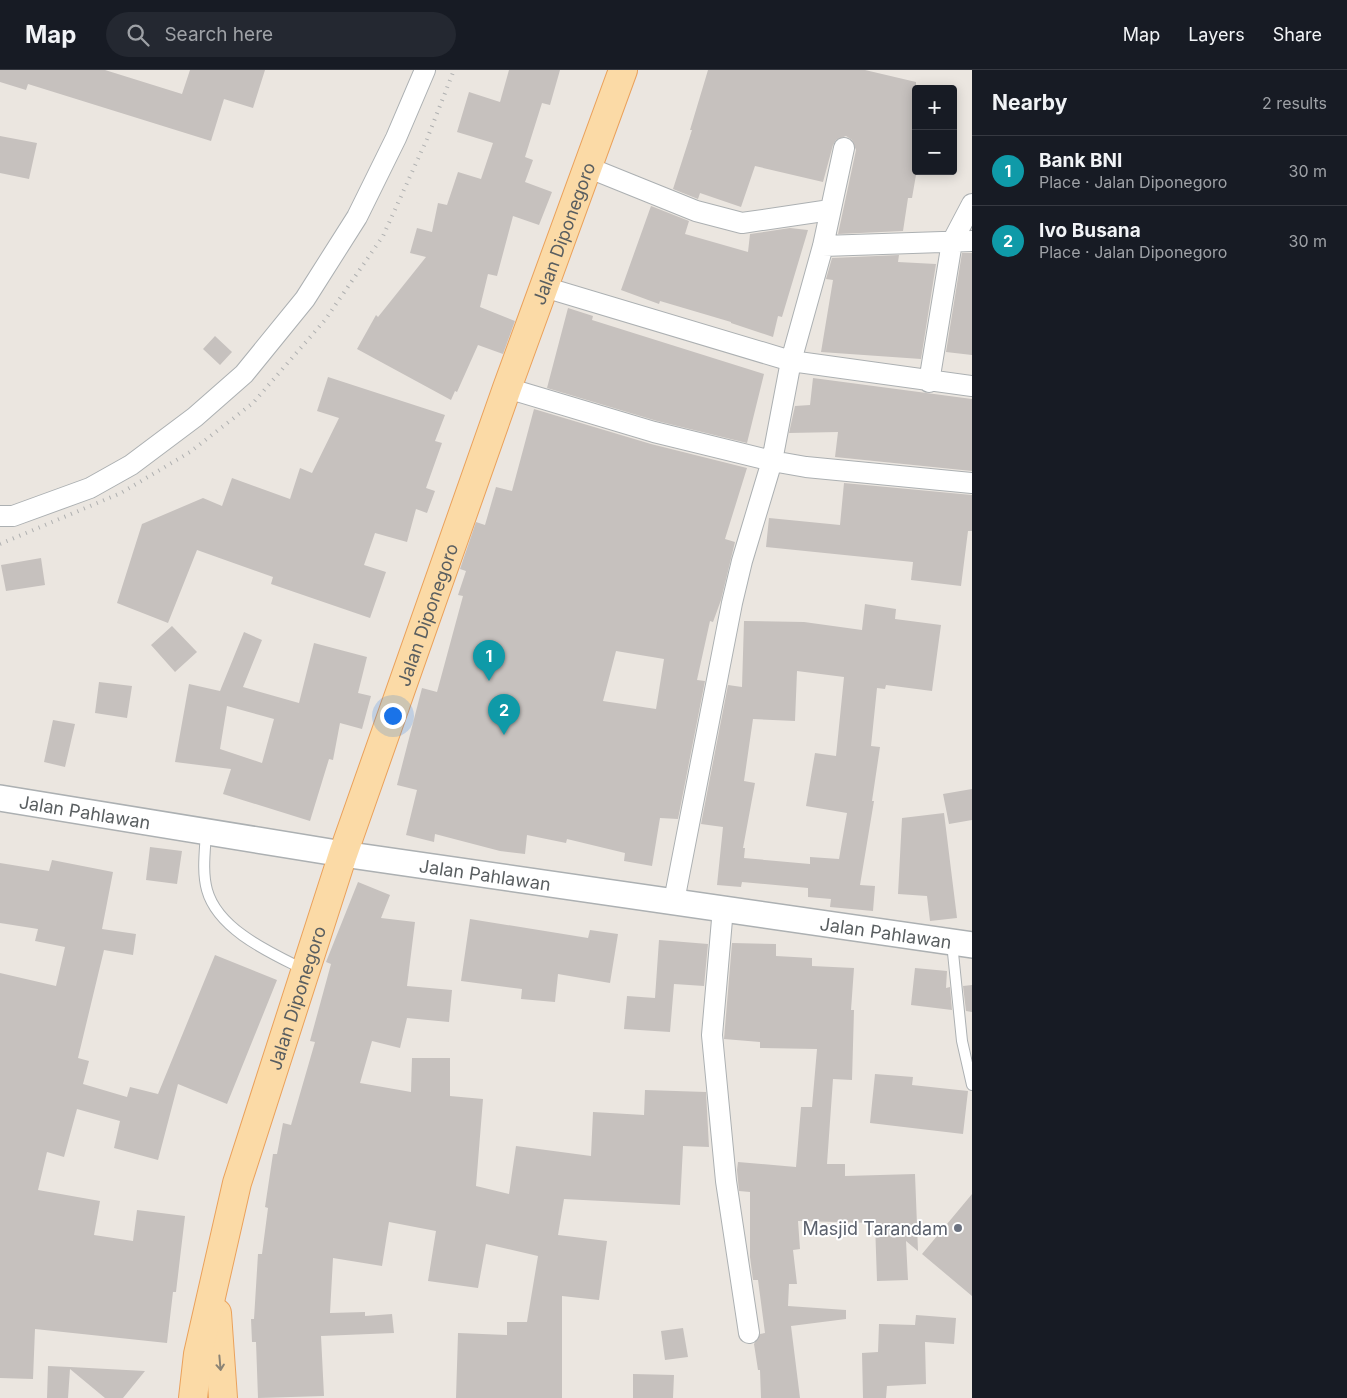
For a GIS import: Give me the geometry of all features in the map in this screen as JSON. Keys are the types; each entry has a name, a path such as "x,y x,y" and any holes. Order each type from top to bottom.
{"main road":[{"name":"Jalan Diponegoro","path":"193,1398 198,1354 237,1183 343,854 507,388 586,167 623,70"},
{"name":"Jalan Diponegoro","path":"215,1280 223,1398"}],"street":[{"path":"0,516 13,516 90,488 131,465 195,417 244,374 305,299 357,217 396,138 425,70"},
{"path":"674,901 723,639 742,561 772,461 790,361 823,246 844,148"},
{"path":"586,167 696,211 742,223 830,210"},
{"path":"929,382 972,204"},
{"path":"823,246 962,241"},
{"path":"544,288 790,361 929,382 972,386"},
{"path":"507,388 654,432 772,461 806,467 972,484"},
{"name":"Jalan Pahlawan","path":"0,798 343,854 962,944"},
{"path":"724,908 712,1035 726,1181 749,1333"}],"lane":[{"path":"206,831 204,859 207,890 221,916 257,945 306,970"},
{"path":"962,944 962,1041 972,1085"}],"building":[{"path":"0,70 105,70 182,94 190,70 265,70 253,108 224,99 211,141 28,84 26,90 0,82"},
{"path":"509,70 560,70 550,105 542,103 525,157 533,160 525,182 552,192 539,225 513,216 497,276 488,274 480,307 515,321 503,354 478,345 457,392 455,391 451,400 357,349 376,315 378,317 426,257 410,253 417,228 432,232 438,203 447,205 458,172 481,179 493,143 457,132 469,92 500,102"},
{"path":"708,70 865,70 916,82 916,85 912,85 912,175 916,175 912,198 908,198 903,231 838,234 856,150 852,140 846,136 836,140 833,145 823,182 755,166 741,207 700,193 698,199 673,189 692,130 690,130"},
{"path":"0,136 37,143 29,179 0,173"},
{"path":"651,206 689,221 685,234 748,252 750,234 790,228 808,230 782,317 778,316 773,337 731,322 660,301 659,304 621,290"},
{"path":"962,253 972,253 972,355 946,352"},
{"path":"899,255 898,262 936,264 921,359 821,352 833,280 826,279 832,258"},
{"path":"568,308 593,316 592,320 764,374 747,443 657,421 547,388"},
{"path":"215,336 232,352 220,365 203,349"},
{"path":"328,377 445,415 435,441 442,443 426,488 435,491 427,513 416,509 407,542 375,533 364,565 386,572 370,618 271,584 273,577 197,550 168,623 117,603 142,524 203,498 222,506 232,478 290,499 300,468 312,473 339,418 317,411"},
{"path":"813,378 972,399 972,471 835,457 838,432 789,433 795,406 810,405"},
{"path":"534,409 651,444 747,468 725,539 735,542 721,600 713,622 710,621 697,680 705,681 678,819 660,818 652,866 624,861 625,853 567,839 566,843 527,835 525,854 500,851 435,834 434,842 406,835 417,790 397,785 422,688 437,692 463,596 458,595 466,571 460,569 476,522 485,525 496,487 512,491","holes":["616,651 664,659 656,709 603,701"]},
{"path":"844,483 972,495 972,531 968,531 961,586 911,580 913,562 766,547 769,518 840,525"},
{"path":"41,558 45,585 6,591 1,565"},
{"path":"865,604 896,609 895,619 941,625 932,691 886,685 885,689 877,688 871,746 880,747 872,801 874,801 860,885 875,886 873,911 830,907 831,899 808,897 808,888 742,882 741,887 717,885 723,827 701,824 728,685 742,687 744,621 804,622 862,630","holes":["797,671 844,677 836,756 815,753 806,806 847,813 839,859 810,857 810,864 744,858 745,848 743,848 755,783 744,781 753,719 795,721"]},
{"path":"172,626 197,652 175,672 151,645"},
{"path":"244,632 262,640 243,687 299,703 314,643 367,657 358,693 371,696 362,729 340,723 333,760 329,759 310,821 223,794 231,769 175,762 189,684 220,691","holes":["227,706 274,719 262,763 220,749"]},
{"path":"99,682 132,686 127,718 95,713"},
{"path":"53,720 75,724 65,767 44,762"},
{"path":"972,789 972,820 949,824 943,794"},
{"path":"944,813 957,918 930,921 927,896 898,894 902,818"},
{"path":"150,847 182,851 177,884 146,880"},
{"path":"52,860 113,872 102,929 136,934 133,955 104,950 78,1058 89,1061 83,1084 127,1097 130,1087 158,1094 215,955 277,980 227,1104 178,1084 158,1160 114,1148 120,1121 77,1109 64,1157 47,1152 38,1190 100,1201 94,1235 133,1241 137,1210 185,1216 176,1292 173,1292 167,1343 35,1329 33,1379 0,1378 0,973 56,986 65,947 35,941 38,929 0,923 0,863 49,871"},
{"path":"358,882 390,895 381,918 415,922 407,986 452,990 449,1022 407,1018 400,1048 372,1041 360,1083 411,1092 412,1058 450,1058 450,1096 483,1099 476,1186 509,1194 516,1146 591,1156 593,1112 644,1115 645,1090 706,1092 709,1147 683,1146 680,1205 564,1199 558,1235 607,1241 599,1300 562,1296 562,1398 456,1398 458,1333 507,1335 507,1322 527,1322 538,1256 486,1244 478,1288 428,1281 436,1231 389,1222 382,1266 333,1258 330,1313 365,1312 365,1316 392,1314 394,1333 321,1336 324,1396 258,1398 256,1342 252,1342 251,1319 254,1319 258,1254 262,1254 268,1208 265,1207 273,1154 277,1154 283,1123 291,1125 315,1042 310,1041 331,964 326,962"},
{"path":"470,919 588,938 590,930 618,934 610,983 558,974 555,1002 521,999 522,989 461,981"},
{"path":"659,940 708,944 704,986 674,984 670,1032 624,1029 627,996 655,998"},
{"path":"732,943 776,944 776,956 812,958 812,966 854,968 851,1010 854,1010 852,1080 833,1079 827,1164 845,1164 845,1176 915,1174 918,1251 906,1241 908,1280 877,1281 875,1223 798,1221 800,1249 793,1250 797,1284 789,1284 788,1306 846,1310 846,1319 791,1326 800,1398 761,1398 760,1370 758,1370 754,1344 760,1334 765,1333 758,1280 753,1280 750,1257 750,1192 739,1191 737,1170 738,1162 796,1167 801,1107 812,1107 817,1049 760,1048 760,1042 724,1039"},
{"path":"915,968 947,971 946,988 950,987 952,1010 911,1005"},
{"path":"972,985 972,1012 966,1011 963,986"},
{"path":"875,1074 913,1077 912,1085 968,1091 963,1134 870,1123"},
{"name":"Masjid Tarandam","path":"972,1194 972,1296 922,1254"},
{"path":"916,1315 956,1318 954,1344 925,1342 926,1384 887,1386 886,1398 863,1398 862,1353 878,1352 879,1324 915,1325"},
{"path":"683,1328 688,1357 665,1360 661,1331"},
{"path":"48,1366 145,1371 123,1398 105,1398 70,1369 68,1398 47,1398"},
{"path":"633,1374 674,1375 673,1398 633,1398"}],"railway":[{"path":"0,544 121,493 190,452 253,403 325,320 383,236 427,139 454,70"}],"place":[{"name":"Bank BNI","path":"489,681"},
{"name":"Ivo Busana","path":"504,735"},
{"name":"Masjid Tarandam","path":"958,1228"}]}
